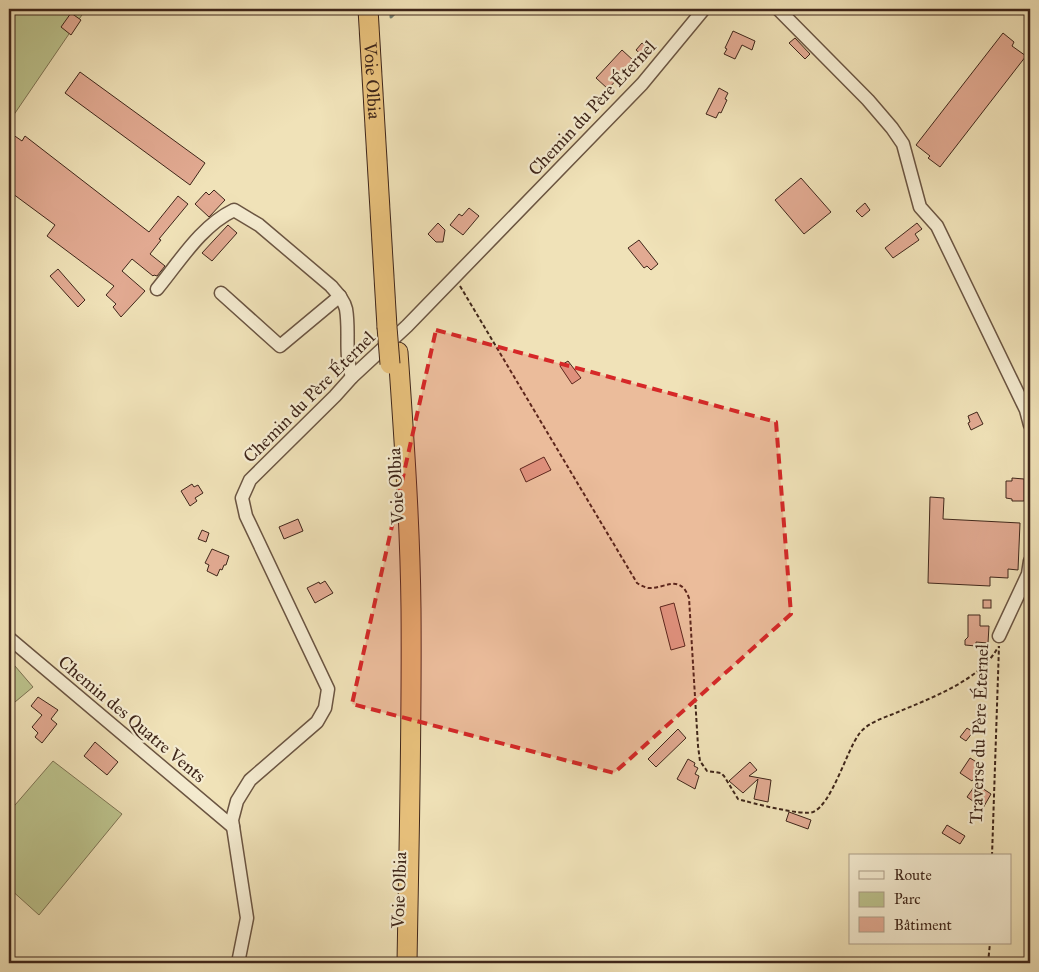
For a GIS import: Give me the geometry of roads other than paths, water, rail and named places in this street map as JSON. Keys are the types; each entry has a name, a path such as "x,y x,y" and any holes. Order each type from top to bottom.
{"highway":[{"name":"Voie Olbia","path":"368,9 408,531 411,606 411,722 407,963"},
{"name":"Voie Olbia","path":"377,9 391,218 392,326"},
{"name":"Voie Olbia","path":"394,358 402,601 403,716 397,963"}],"street":[{"name":"Chemin du Père Éternel","path":"238,963 243,948 247,918 232,820 237,801 250,780 317,722 325,708 328,690 246,516 242,498 250,480 352,377 407,326 642,84 704,9"},
{"path":"778,9 868,100 903,144 920,207 937,226 1026,410 1030,425"},
{"path":"157,289 207,228 222,216 234,210 259,226 331,286 340,296 346,308 347,364 352,377"},
{"path":"221,293 280,346 340,296"},
{"name":"Traverse du Père Éternel","path":"999,641 1028,574 1030,560"},
{"name":"Chemin des Quatre Vents","path":"9,638 233,827"}],"waterway":[{"path":"391,9 391,17 399,9"}]}
